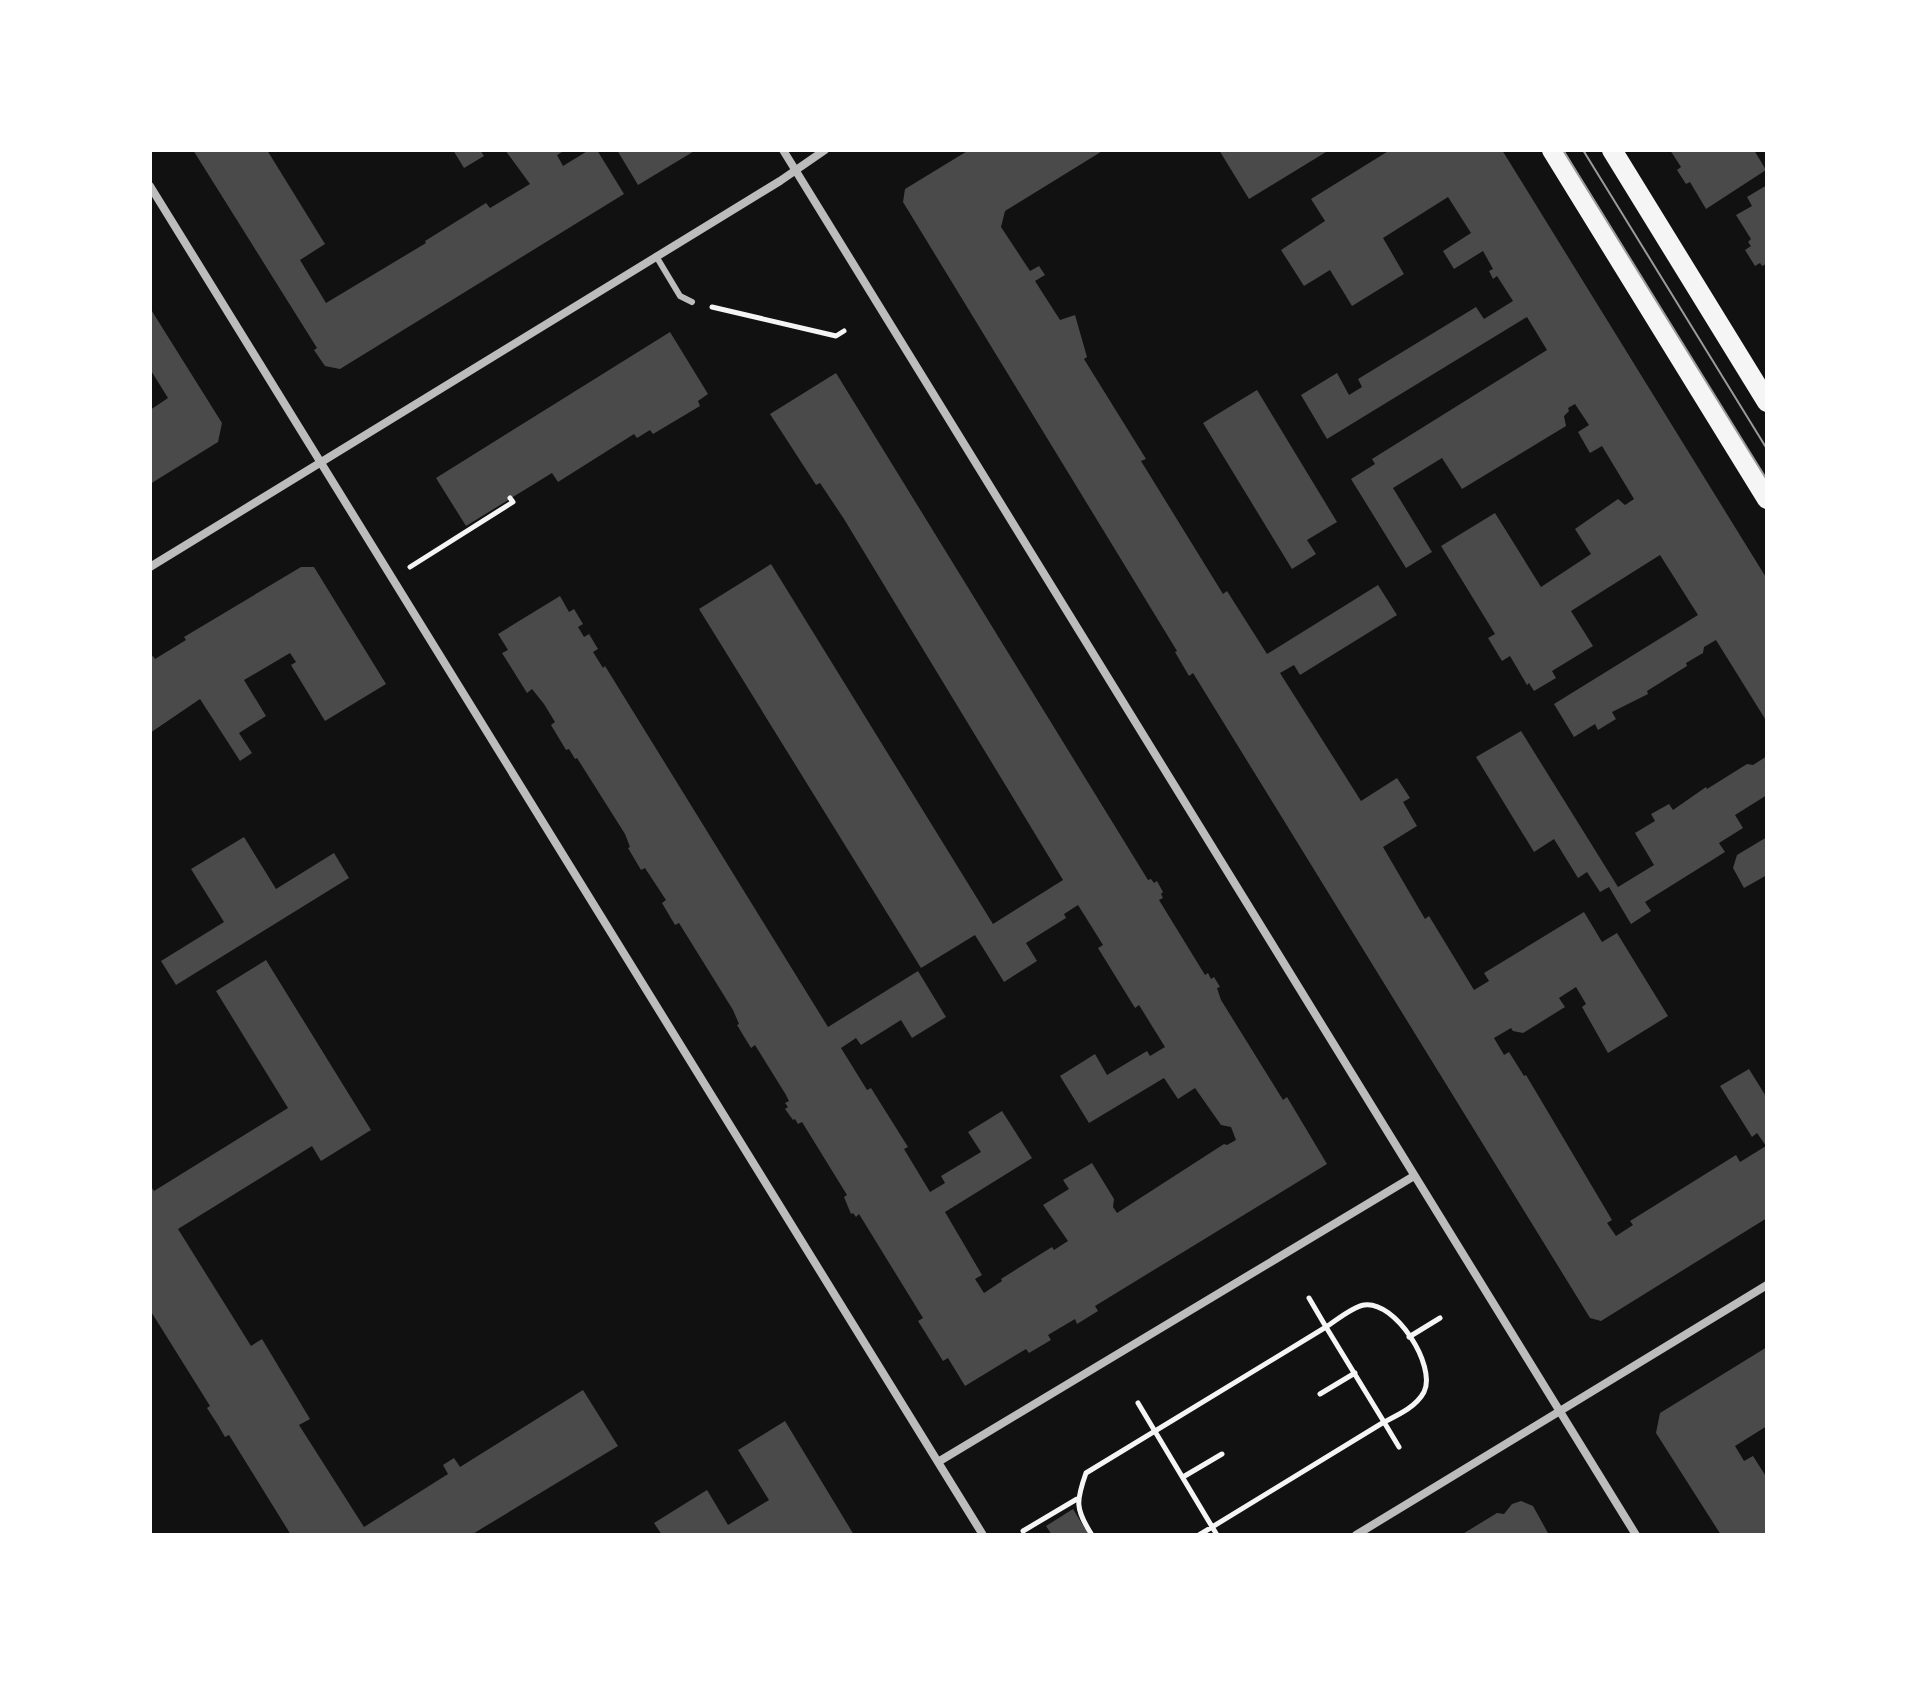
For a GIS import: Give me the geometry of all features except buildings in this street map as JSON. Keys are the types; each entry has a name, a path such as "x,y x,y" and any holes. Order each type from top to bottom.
{"main road":[{"path":"1552,150 1767,499"},
{"path":"1612,150 1767,402"}],"street":[{"path":"783,150 1636,1535"},
{"path":"150,567 825,150"},
{"path":"150,186 983,1535"},
{"path":"938,1462 1414,1176"},
{"path":"1356,1535 1767,1285"}],"lane":[{"path":"656,256 680,296 692,302"}],"path":[{"path":"692,302 836,336 844,331"},
{"path":"392,579 513,502 510,498"},
{"path":"1309,1298 1399,1447"},
{"path":"1092,1535 1081,1518 1077,1499 1086,1473 1362,1305 1375,1305 1395,1318 1426,1368 1423,1394 1415,1403 1199,1535"},
{"path":"1409,1337 1440,1318"},
{"path":"1320,1394 1355,1373"},
{"path":"1138,1403 1217,1535"},
{"path":"1183,1477 1222,1454"},
{"path":"1023,1531 1077,1499"}],"tram line":[{"path":"1563,150 1767,480"},
{"path":"1583,150 1767,449"}]}
